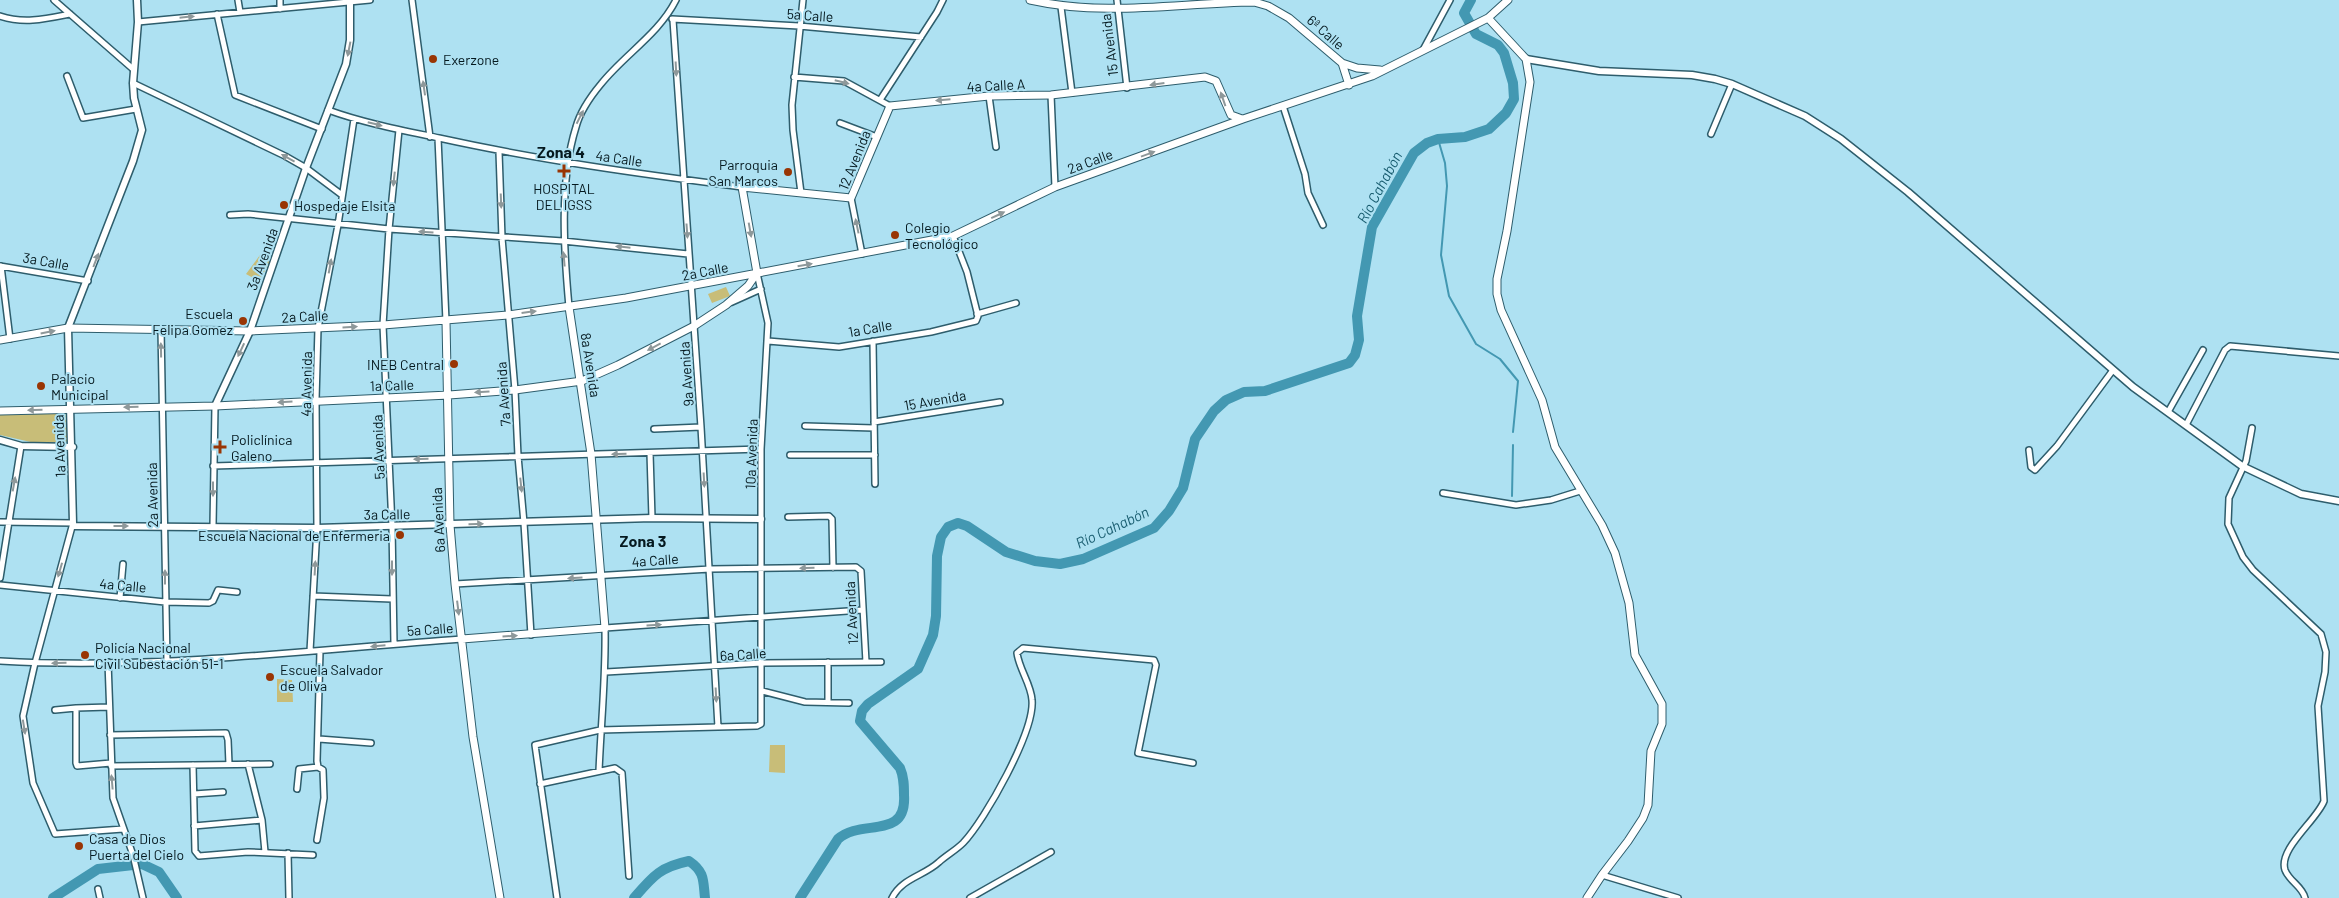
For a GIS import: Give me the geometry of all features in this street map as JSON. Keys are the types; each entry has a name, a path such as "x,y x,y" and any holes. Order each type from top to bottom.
{"main road":[{"name":"6ª Calle","path":"1033,0 1061,7 1117,10 1228,1 1254,2 1273,8 1289,18 1342,63 1357,68 1383,70"},
{"name":"2a Calle","path":"0,340 68,328 161,328 250,331 383,325 508,315 569,308 953,236 1055,187 1243,119 1348,85 1383,70 1485,19 1508,0"},
{"path":"1485,19 1526,60 1530,82 1526,117 1497,278 1497,294 1501,310 1542,400 1555,448 1602,525 1615,552 1630,603 1635,656 1662,704 1662,724 1651,751 1648,805 1643,818 1587,898"},
{"name":"6ª Calle","path":"1342,63 1347,74 1348,85"},
{"name":"4a Calle A","path":"890,106 988,96 1051,95 1127,88 1205,77 1216,81 1230,115 1243,119"},
{"name":"12 Avenida","path":"851,198 890,106"},
{"name":"4a Calle","path":"742,187 851,198"},
{"name":"10a Avenida","path":"742,187 757,273"},
{"path":"726,305 748,286 757,273"},
{"name":"1a Calle","path":"0,411 215,406 449,395 515,390 582,381 618,365 694,326 726,305"},
{"name":"8a Avenida","path":"569,308 582,381 591,454 605,628"},
{"name":"6a Avenida","path":"446,321 449,395 450,525 455,584 474,745 500,898"},
{"name":"5a Calle","path":"462,639 605,628"}],"street":[{"path":"54,0 133,69"},
{"name":"1a Avenida","path":"123,829 55,834 33,783 23,716 34,663 73,524 73,448 68,328 88,281 133,161 142,130 136,109 133,84 138,22 137,0"},
{"path":"238,0 240,12"},
{"path":"280,0 280,9"},
{"path":"138,22 370,0"},
{"path":"412,0 430,137"},
{"name":"8a Avenida","path":"569,308 563,241 569,164 576,126 588,102 601,84 668,16 676,0"},
{"path":"801,193 793,130 792,105 803,0"},
{"path":"880,100 943,0"},
{"name":"15 Avenida","path":"1117,0 1127,88"},
{"path":"1423,50 1450,0"},
{"name":"3a Avenida","path":"213,526 215,406 250,331 290,220 306,168 346,64 350,40 350,1"},
{"path":"1061,7 1072,93"},
{"path":"0,16 26,22 70,14"},
{"path":"217,14 234,94 322,129"},
{"path":"668,16 673,20"},
{"name":"5a Calle","path":"673,20 799,26 921,37"},
{"name":"9a Avenida","path":"673,20 701,427 718,727"},
{"path":"1526,60 1599,72 1692,75 1732,84 1788,107 1849,145 1908,192 2113,370 2242,466 2301,494 2339,501"},
{"path":"67,76 83,118 136,109"},
{"path":"794,77 844,81 890,106"},
{"path":"133,84 285,156 306,168 342,195"},
{"path":"1711,134 1732,84"},
{"path":"1051,95 1055,187"},
{"path":"988,96 996,147"},
{"path":"1283,106 1305,174 1308,193 1323,225"},
{"name":"4a Calle","path":"328,110 354,119 499,152 569,164 742,187"},
{"name":"4a Avenida","path":"310,651 317,528 316,400 318,328 338,225 354,119"},
{"path":"840,123 877,137"},
{"name":"5a Avenida","path":"394,644 390,460 383,325 388,229 399,130"},
{"name":"6a Avenida","path":"438,138 446,321"},
{"name":"7a Avenida","path":"499,152 502,238 515,390 531,635"},
{"name":"12 Avenida","path":"851,198 862,254"},
{"path":"230,215 248,214 338,225 563,241 688,254"},
{"path":"953,236 967,272 978,314 1016,303"},
{"path":"1,266 10,339"},
{"name":"3a Calle","path":"1,266 88,281"},
{"name":"10a Avenida","path":"718,727 757,726 761,724 762,449 768,323 757,273"},
{"name":"1a Calle","path":"726,305 761,289"},
{"name":"1a Calle","path":"768,340 839,347 931,332 976,321 978,314"},
{"name":"2a Avenida","path":"161,328 167,660"},
{"path":"873,341 875,484"},
{"path":"2186,425 2225,350 2230,346 2339,356"},
{"path":"2168,412 2203,350"},
{"path":"2029,450 2032,467 2035,470 2057,446 2113,370"},
{"name":"15 Avenida","path":"805,426 874,425 1000,402"},
{"path":"654,429 701,427"},
{"path":"2252,428 2247,454 2229,498 2228,524 2253,570 2321,634 2326,652 2325,672 2318,706 2324,801 2321,808 2294,842 2284,862 2285,870 2304,893 2305,898"},
{"path":"0,440 21,446 73,448"},
{"path":"0,578 7,522 21,446"},
{"path":"213,466 762,449"},
{"path":"650,452 652,518"},
{"path":"790,455 875,455"},
{"path":"1443,493 1516,505 1551,500 1580,491"},
{"path":"788,517 828,516 832,519 833,568"},
{"name":"3a Calle","path":"0,522 317,528 652,518 762,519"},
{"path":"120,598 123,564"},
{"name":"4a Calle","path":"455,584 710,569 833,568 856,566"},
{"name":"12 Avenida","path":"856,566 861,571 866,662"},
{"name":"4a Calle","path":"0,586 165,602 215,603 218,590 237,592"},
{"path":"313,596 392,599"},
{"name":"5a Calle","path":"605,628 862,610"},
{"name":"8a Avenida","path":"599,771 600,730 606,672 605,628"},
{"name":"5a Calle","path":"0,661 34,663 167,660 320,651 462,639"},
{"path":"892,898 904,882 934,866 963,843 1007,774 1022,744 1032,700 1018,660 1017,653 1023,648 1154,660 1156,665 1138,753 1193,763"},
{"path":"318,767 320,651"},
{"path":"108,662 113,798 133,855 143,898"},
{"path":"828,662 828,702"},
{"name":"6a Calle","path":"606,672 762,664 881,662"},
{"path":"762,691 806,702 848,703"},
{"path":"55,710 109,707"},
{"path":"76,708 77,765 270,764"},
{"path":"557,898 535,744 600,730 718,727"},
{"path":"110,735 226,733 229,764"},
{"path":"319,739 371,743"},
{"path":"248,764 262,820 266,852"},
{"path":"193,765 195,851 199,856 266,852 313,855"},
{"path":"297,789 300,768 318,767 323,770 324,798 317,840"},
{"path":"540,784 615,768 622,772 629,876"},
{"path":"194,794 223,792"},
{"path":"194,826 262,820"},
{"path":"970,898 1051,852"},
{"path":"288,854 289,898"},
{"path":"1602,874 1678,898"},
{"path":"98,889 100,898"}],"shaded area":[{"path":"260,255 270,262 259,281 246,274"},
{"path":"726,287 730,296 712,303 708,294"},
{"path":"64,413 67,416 69,440 66,442 35,443 0,435 0,415"},
{"path":"277,679 292,680 293,702 277,702"},
{"path":"770,745 785,745 785,773 769,772"}],"waterway":[{"name":"Río Cahabón","path":"800,898 838,839 858,830 890,824 898,818 903,809 904,785 900,768 860,721 862,711 868,704 918,669 933,635 936,616 937,556 941,537 948,527 958,523 967,526 1006,552 1035,561 1060,564 1083,559 1154,528 1169,511 1183,488 1195,439 1214,411 1226,400 1244,392 1265,391 1349,363 1355,355 1359,340 1357,316 1372,227 1414,153 1427,143 1438,139 1465,137 1489,129 1506,113 1514,99 1513,83 1504,53 1498,45 1476,34 1464,13 1471,0"},
{"path":"1438,139 1445,163 1447,186 1441,255 1449,296 1476,344 1500,359 1518,381 1513,432"},
{"path":"1512,496 1513,445"},
{"name":"Río Cahabón","path":"634,898 658,874 671,866 689,861 701,873 705,898"},
{"name":"Río Cahabón","path":"53,898 98,869 142,864 159,872 177,898"}],"place":[{"name":"Exerzone","path":"433,59"},
{"name":"HOSPITAL DEL IGSS","path":"564,171"},
{"name":"Parroquia San Marcos","path":"788,172"},
{"name":"Hospedaje Elsita","path":"284,205"},
{"name":"Colegio Tecnológico","path":"895,235"},
{"name":"Escuela Felipa Gomez","path":"243,321"},
{"name":"INEB Central","path":"454,364"},
{"name":"Palacio Municipal","path":"41,386"},
{"name":"Policlínica Galeno","path":"220,447"},
{"name":"Escuela Nacional de Enfermeria","path":"400,535"},
{"name":"Policía Nacional Civil Subestación 51-1","path":"85,655"},
{"name":"Escuela Salvador de Oliva","path":"270,677"},
{"name":"Casa de Dios Puerta del Cielo","path":"79,846"}],"district":[{"name":"Zona 4","path":"561,151"},
{"name":"Zona 3","path":"643,540"}]}
